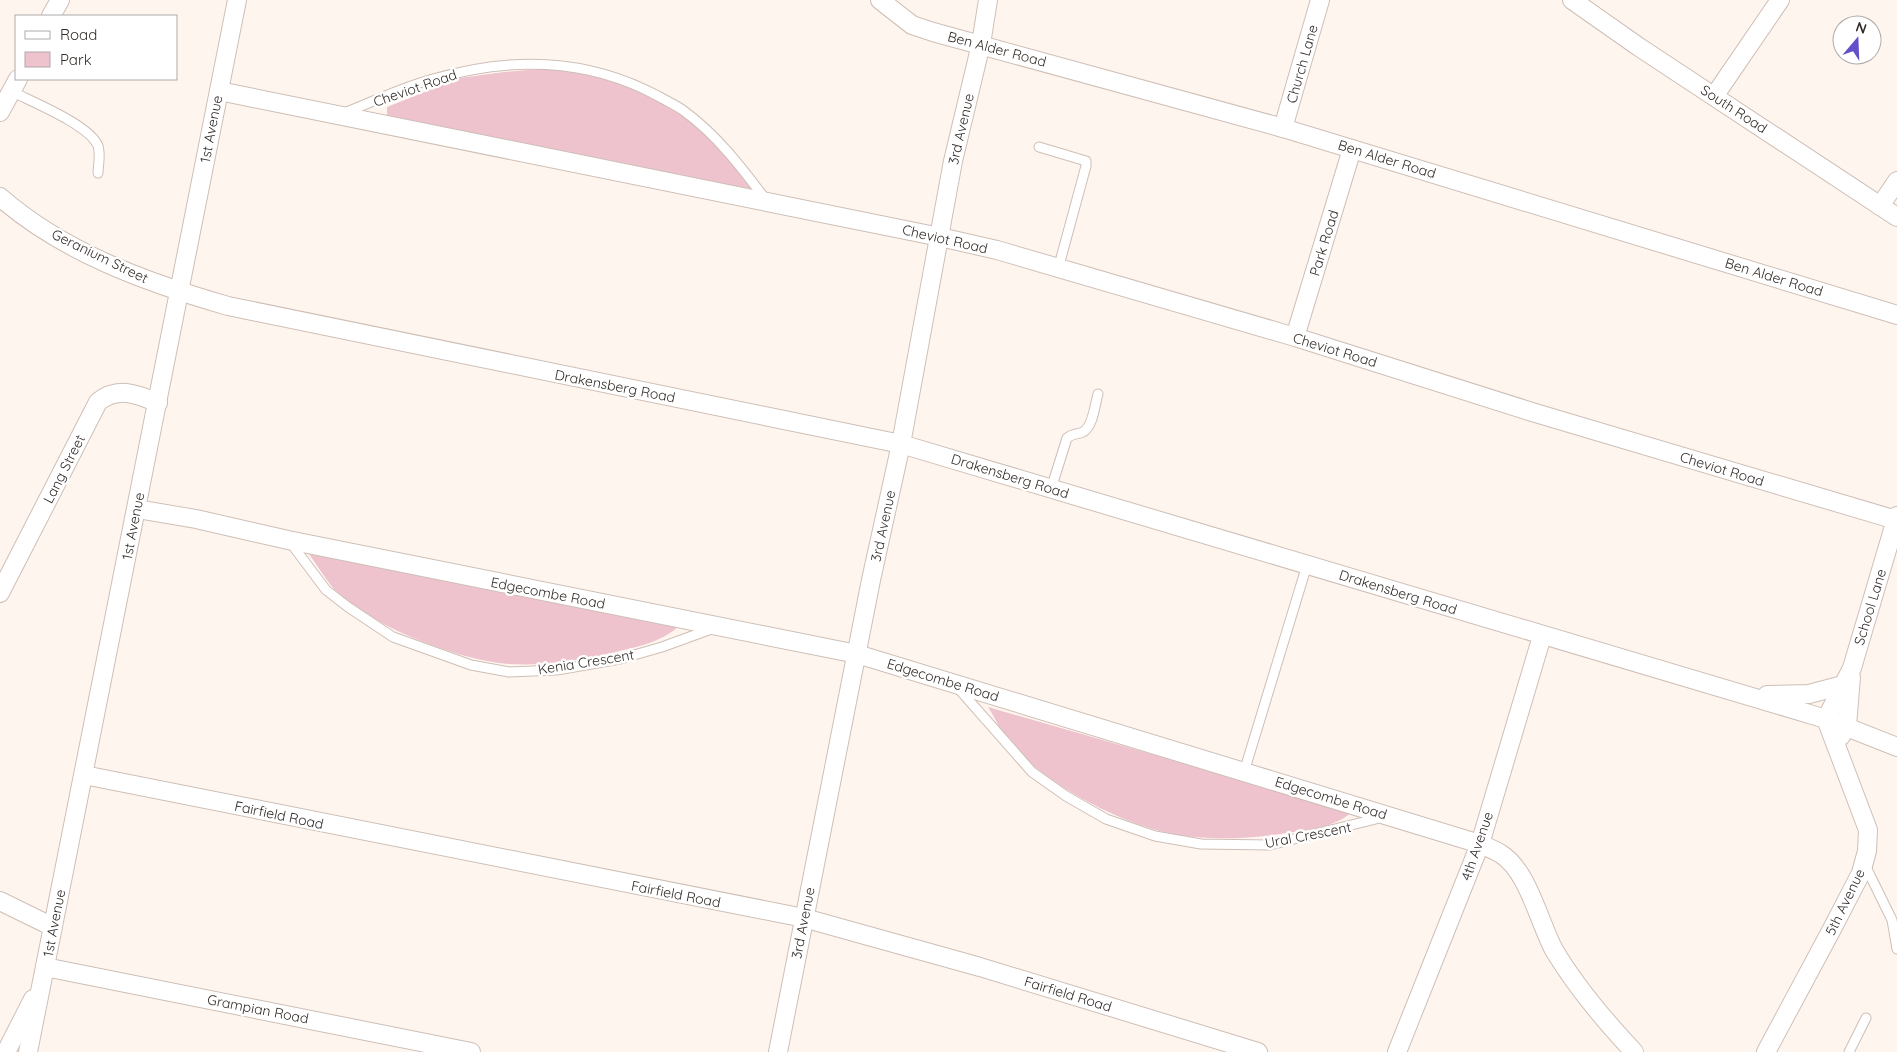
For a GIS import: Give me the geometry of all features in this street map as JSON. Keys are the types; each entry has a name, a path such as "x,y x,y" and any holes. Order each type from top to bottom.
{"street":[{"path":"52,15 60,0"},
{"name":"1st Avenue","path":"28,1052 237,0"},
{"name":"Ben Alder Road","path":"880,0 912,25 933,32 1283,128 1897,315"},
{"name":"3rd Avenue","path":"778,1052 901,444 953,161 981,44 988,0"},
{"name":"Church Lane","path":"1283,128 1320,0"},
{"name":"South Road","path":"1572,0 1639,48 1715,95 1897,217"},
{"path":"1715,95 1780,0"},
{"path":"0,112 15,85"},
{"name":"Cheviot Road","path":"219,91 342,114 940,237 1295,337 1532,412 1896,518"},
{"name":"Park Road","path":"1295,337 1352,149"},
{"path":"1880,206 1897,181"},
{"name":"Geranium Street","path":"0,197 31,221 77,249 122,270 179,292"},
{"name":"Drakensberg Road","path":"179,292 286,320 901,444 1826,719 1897,747"},
{"name":"Lang Street","path":"0,593 98,402 111,394 128,392 158,403"},
{"name":"Edgecombe Road","path":"137,509 196,519 288,540 857,654 1480,844 1501,854 1513,866 1560,958 1581,991 1634,1052"},
{"name":"School Lane","path":"1826,719 1852,668 1896,518"},
{"name":"4th Avenue","path":"1397,1052 1480,844 1542,636"},
{"name":"School Lane","path":"1847,726 1852,668"},
{"path":"1747,696 1809,694 1843,686"},
{"name":"5th Avenue","path":"1766,1052 1832,929 1864,863 1867,851 1868,830 1826,719"},
{"path":"1836,742 1847,726"},
{"name":"Fairfield Road","path":"84,775 804,918 980,967 1258,1052"},
{"path":"0,901 53,927"},
{"path":"6,1052 44,972"},
{"name":"Grampian Road","path":"44,972 471,1052"}],"lane":[{"name":"Cheviot Road","path":"342,114 432,79 484,67 562,64 598,71 640,87 684,110 732,155 768,202"},
{"path":"15,85 82,128 92,137 99,155 98,173"},
{"path":"1039,147 1086,161 1058,269"},
{"path":"1051,489 1067,438 1072,434 1084,432 1089,426 1098,394"},
{"name":"Kenia Crescent","path":"288,540 326,590 348,607 393,637 471,666 509,672 557,670 620,659 662,647 716,627"},
{"path":"1244,772 1307,565"},
{"name":"Ural Crescent","path":"954,684 1032,772 1066,796 1106,819 1155,836 1201,844 1270,845 1388,816"},
{"path":"1864,863 1892,920 1897,949"},
{"path":"1849,1052 1866,1018"}],"green space":[{"path":"564,67 610,77 665,100 699,123 753,191 387,117 387,107 460,78"},
{"path":"309,554 680,625 665,636 648,644 586,658 535,664 509,664 489,661 440,648 367,615 333,588"},
{"path":"988,707 1352,812 1336,822 1318,828 1255,837 1203,838 1157,830 1134,823 1089,802 1046,776 1012,746"}]}
